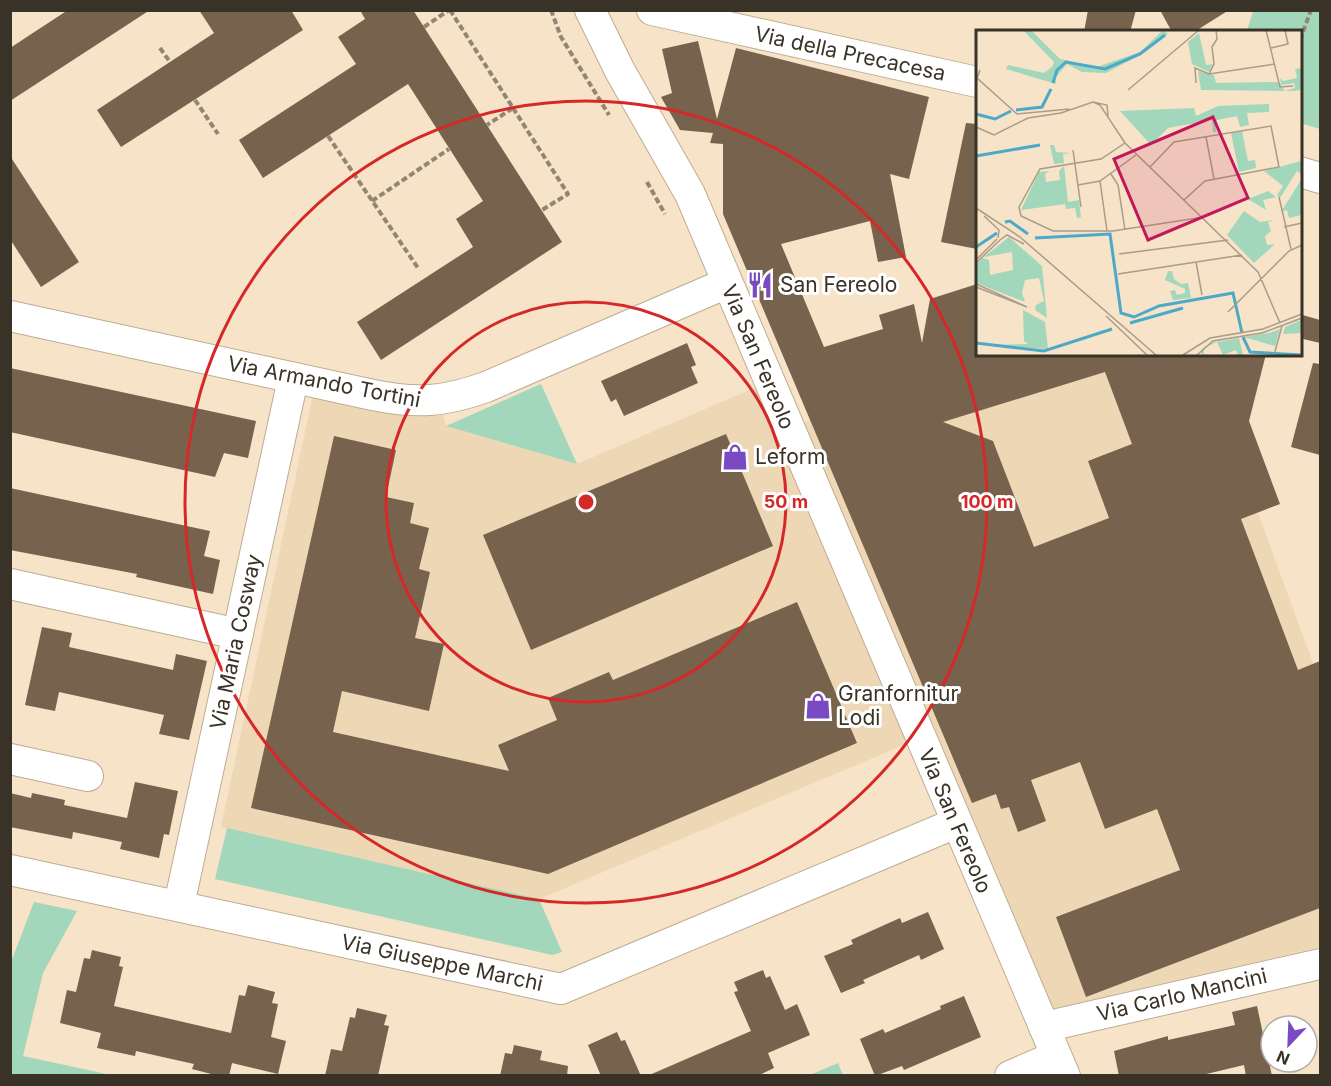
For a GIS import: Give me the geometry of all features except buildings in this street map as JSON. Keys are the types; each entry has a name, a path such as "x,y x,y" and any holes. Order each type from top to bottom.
{"street":[{"name":"Via San Fereolo","path":"590,10 620,71 690,194 1060,1066"},
{"name":"Via della Precacesa","path":"652,10 976,82"},
{"path":"1301,173 1320,178"},
{"name":"Via Armando Tortini","path":"10,316 398,400 430,402 459,397 727,283"},
{"name":"Via Maria Cosway","path":"179,905 293,378"},
{"path":"12,592 238,634"},
{"path":"10,759 88,776"},
{"name":"Via Giuseppe Marchi","path":"10,870 561,989 956,823"},
{"name":"Via Carlo Mancini","path":"1044,1027 1320,963"},
{"path":"1010,1076 1060,1066"}],"path":[{"path":"424,27 449,10 513,108 568,194 542,210"},
{"path":"551,10 561,37 612,120"},
{"path":"1301,35 1311,10"},
{"path":"160,48 170,62"},
{"path":"195,100 218,134"},
{"path":"487,125 513,108"},
{"path":"328,136 418,268"},
{"path":"372,201 450,149"},
{"path":"647,181 670,223"}],"shaded area":[{"path":"976,354 1244,356 1226,426 1320,682 1320,947 1040,1012 791,426 863,404"},
{"path":"766,383 918,739 539,899 221,827 315,385 440,403 446,426 577,464"}],"green space":[{"path":"1253,11 1320,11 1320,129 1301,123 1301,30 1247,30"},
{"path":"541,384 577,464 446,426"},
{"path":"227,828 539,899 562,952 552,955 215,879"},
{"path":"34,902 77,911 43,973 23,1056 111,1075 11,1075 11,962"},
{"path":"838,1063 843,1075 810,1075"}],"place":[{"name":"San Fereolo","path":"760,285"},
{"name":"Leform","path":"735,457"},
{"name":"Granfornitur Lodi","path":"818,706"}]}
